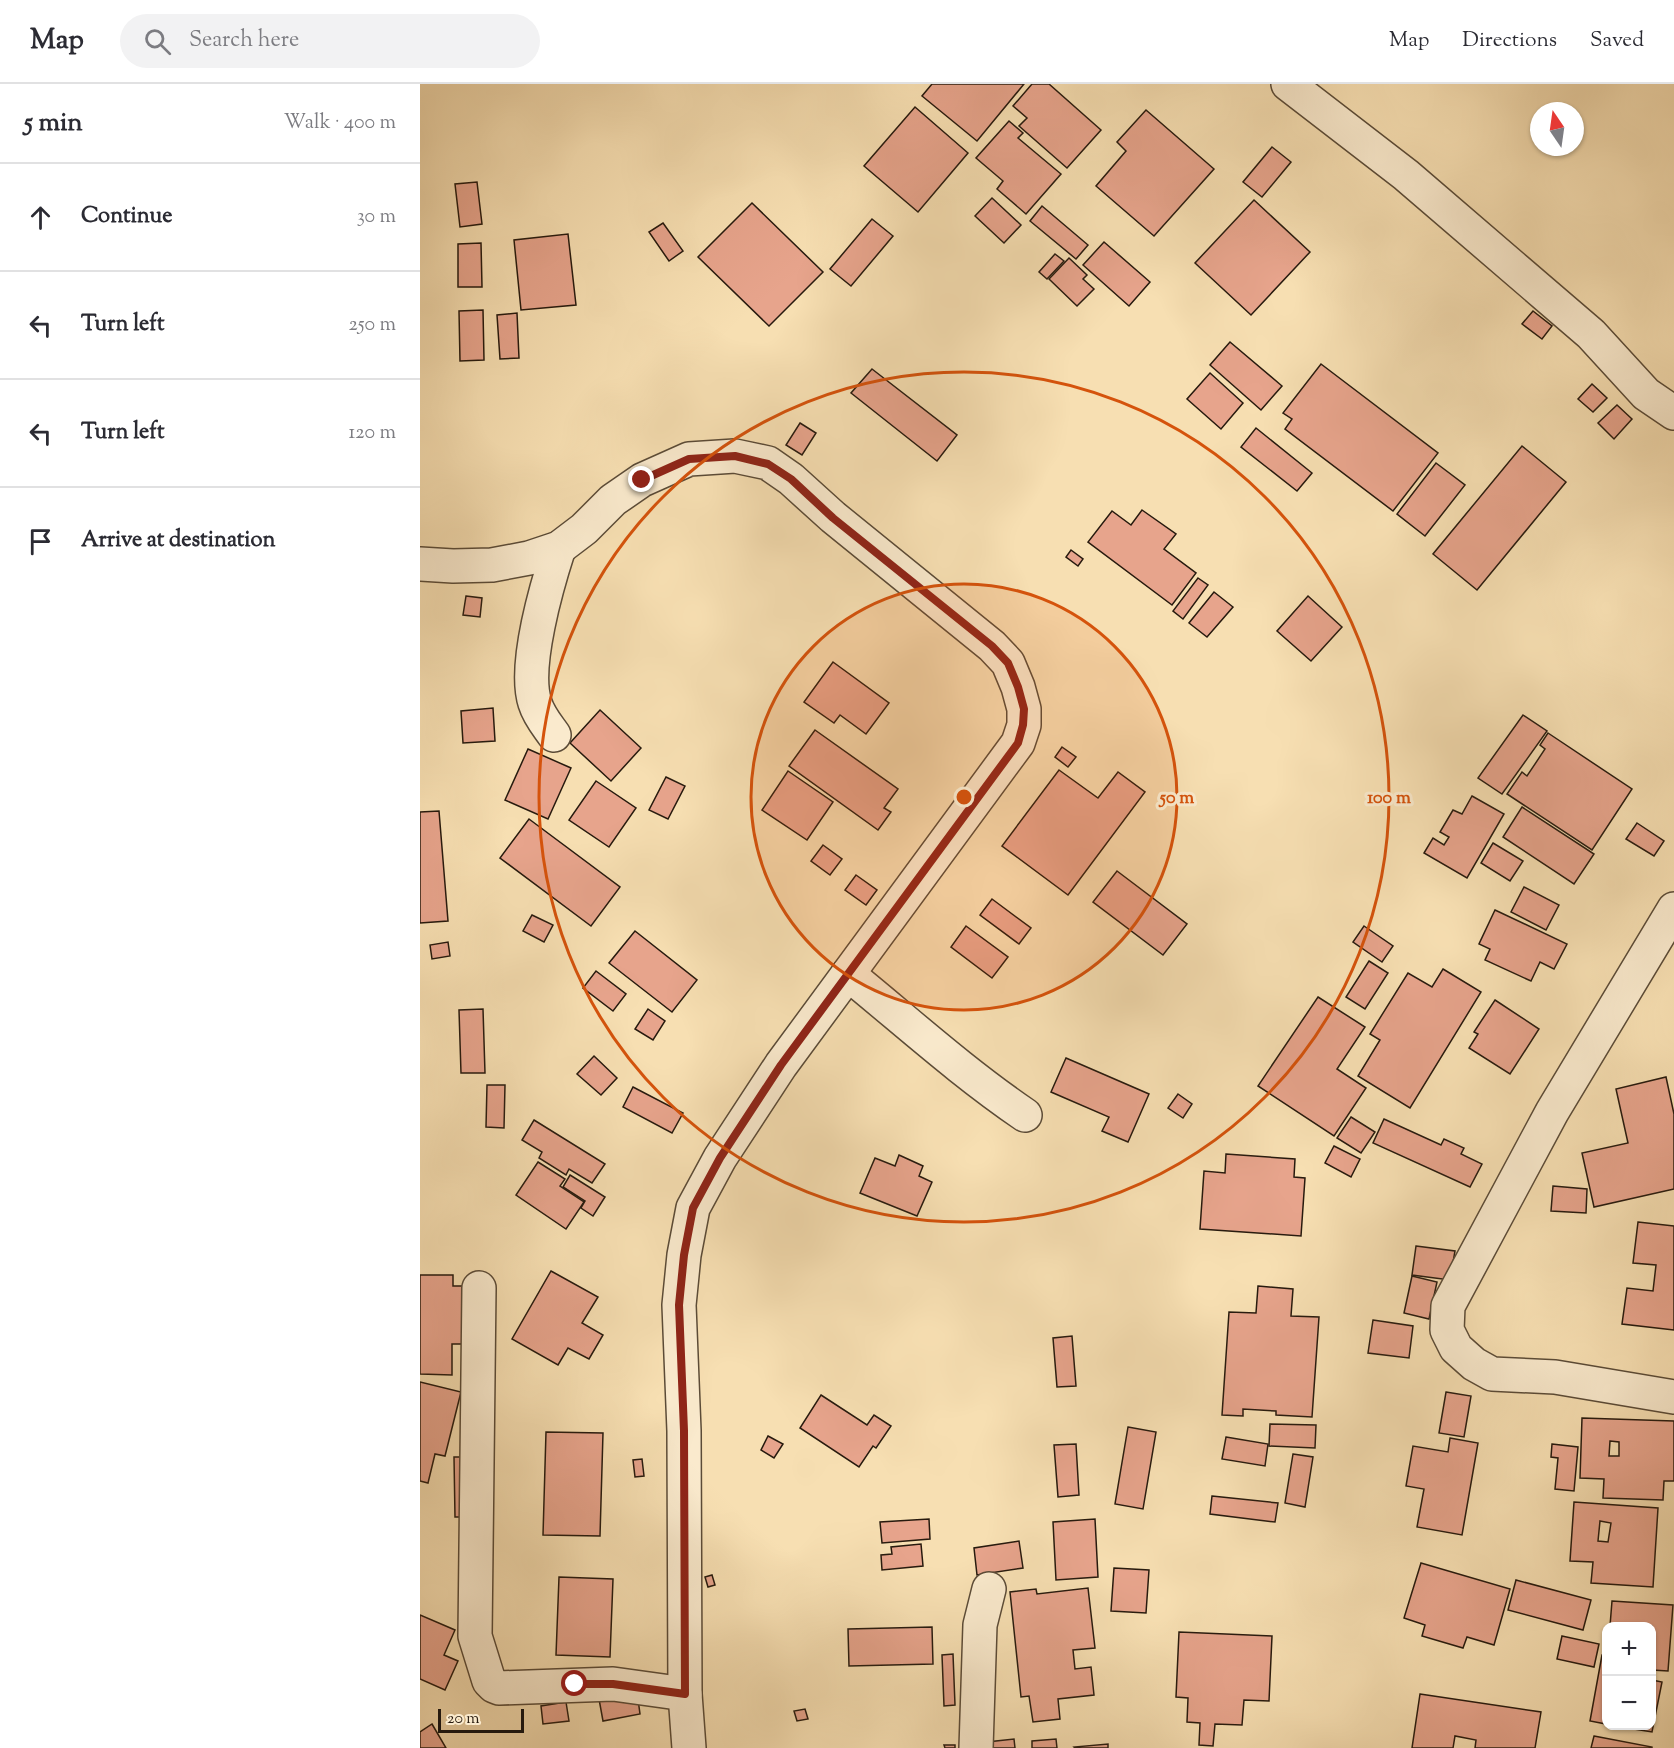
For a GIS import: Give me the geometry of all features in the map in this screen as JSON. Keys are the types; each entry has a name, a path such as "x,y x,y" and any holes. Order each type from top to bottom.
{"street":[{"path":"1288,84 1406,175 1591,334 1646,394 1674,413"},
{"path":"420,564 492,565 529,558 559,548 584,528 612,500 642,480 689,459 735,456 768,464 791,479 833,518 992,646 1008,663 1024,709 1018,743 781,1065 720,1158 693,1208 684,1255 679,1305 684,1431 685,1694 689,1748"},
{"path":"555,735 539,716 531,687 533,661 545,592 559,548"},
{"path":"1674,909 1552,1112 1448,1306 1446,1330 1456,1348 1474,1364 1492,1374 1556,1377 1674,1397"},
{"path":"848,974 955,1064 1025,1115"},
{"path":"478,1288 476,1636 489,1681 499,1688 613,1684 685,1694"},
{"path":"976,1748 980,1625 989,1589"}],"building":[{"path":"932,84 1024,84 977,141 922,96"},
{"path":"1032,84 1049,84 1101,130 1067,168 1019,126 1027,118 1013,106"},
{"path":"915,107 968,153 918,212 864,166"},
{"path":"1146,110 1214,169 1154,236 1096,186 1126,151 1117,142"},
{"path":"1009,121 1023,133 1018,138 1061,174 1026,214 997,189 1003,181 976,158"},
{"path":"1272,147 1291,162 1262,197 1243,182"},
{"path":"477,182 482,224 460,227 455,184"},
{"path":"992,198 1021,225 1004,243 975,216"},
{"path":"1254,200 1310,252 1251,315 1195,263"},
{"path":"752,203 823,272 769,326 698,257"},
{"path":"1042,206 1088,245 1076,259 1030,221"},
{"path":"872,219 893,236 851,286 830,269"},
{"path":"663,223 683,251 669,261 649,232"},
{"path":"568,234 576,305 521,310 514,240"},
{"path":"1104,242 1150,282 1129,306 1083,265"},
{"path":"481,243 482,287 458,287 458,244"},
{"path":"1055,254 1064,261 1047,279 1039,272"},
{"path":"1069,258 1087,275 1083,279 1094,289 1077,306 1049,279"},
{"path":"483,310 484,360 460,361 459,311"},
{"path":"1533,311 1552,326 1542,339 1522,324"},
{"path":"517,313 519,358 500,359 497,315"},
{"path":"1230,342 1282,386 1261,410 1210,365"},
{"path":"1321,364 1438,453 1393,511 1285,429 1292,419 1283,413"},
{"path":"872,369 957,435 937,461 851,393"},
{"path":"1210,373 1243,403 1221,429 1187,399"},
{"path":"1592,384 1607,398 1593,412 1578,399"},
{"path":"1617,405 1632,419 1614,439 1598,423"},
{"path":"800,423 816,433 802,455 786,445"},
{"path":"1256,428 1312,473 1297,491 1241,447"},
{"path":"1522,446 1566,482 1477,590 1433,554"},
{"path":"1436,463 1465,485 1425,536 1397,514"},
{"path":"1142,510 1176,534 1164,549 1196,573 1172,605 1088,542 1112,511 1131,525"},
{"path":"1071,550 1083,559 1078,566 1066,557"},
{"path":"1198,578 1208,585 1183,619 1173,611"},
{"path":"1214,592 1233,607 1207,637 1189,623"},
{"path":"466,596 482,598 480,617 463,615"},
{"path":"1308,596 1342,627 1311,661 1277,631"},
{"path":"833,662 889,703 866,734 840,715 834,723 804,702"},
{"path":"493,708 495,741 463,743 461,711"},
{"path":"600,710 641,748 611,781 570,743"},
{"path":"1523,715 1547,731 1502,794 1478,778"},
{"path":"815,730 898,789 884,808 891,812 878,830 789,766"},
{"path":"1548,733 1632,789 1592,850 1507,794 1522,772 1527,776 1545,749 1540,745"},
{"path":"1062,747 1076,757 1068,767 1055,757"},
{"path":"528,749 571,768 548,819 505,800"},
{"path":"1059,770 1098,798 1118,772 1145,792 1068,895 1002,846"},
{"path":"788,771 833,802 807,840 762,810"},
{"path":"666,777 685,786 668,819 649,810"},
{"path":"596,781 636,808 609,847 569,820"},
{"path":"1472,796 1504,814 1467,878 1424,853 1433,838 1444,845 1449,837 1440,832 1453,810 1462,814"},
{"path":"1522,807 1594,854 1574,884 1503,837"},
{"path":"439,811 448,921 420,923 420,812"},
{"path":"529,819 620,887 591,926 500,858"},
{"path":"1637,823 1664,841 1654,856 1626,839"},
{"path":"1493,843 1523,861 1510,881 1481,863"},
{"path":"823,845 842,859 830,875 811,861"},
{"path":"1117,871 1187,924 1163,955 1093,902"},
{"path":"856,875 877,890 866,905 845,890"},
{"path":"1524,887 1559,905 1546,930 1511,912"},
{"path":"992,899 1031,928 1019,944 980,915"},
{"path":"1495,910 1567,944 1554,969 1540,962 1531,981 1485,960 1490,949 1479,944"},
{"path":"532,915 553,925 544,942 523,931"},
{"path":"966,926 1008,957 992,978 951,947"},
{"path":"1364,926 1393,946 1382,962 1353,942"},
{"path":"635,931 697,980 672,1012 609,963"},
{"path":"448,942 450,956 432,959 430,945"},
{"path":"1369,961 1388,973 1365,1009 1346,997"},
{"path":"1443,969 1481,992 1410,1108 1358,1076 1380,1040 1370,1034 1408,973 1432,987"},
{"path":"596,971 626,994 613,1011 583,988"},
{"path":"1318,997 1365,1027 1337,1069 1366,1088 1334,1136 1258,1086"},
{"path":"1495,1000 1539,1029 1510,1074 1469,1048 1478,1034 1474,1032"},
{"path":"483,1009 485,1073 461,1073 459,1010"},
{"path":"648,1009 665,1021 653,1040 635,1029"},
{"path":"594,1056 617,1078 601,1095 577,1074"},
{"path":"1066,1058 1149,1094 1128,1142 1102,1131 1109,1117 1051,1092"},
{"path":"1666,1077 1674,1114 1674,1189 1594,1207 1582,1153 1628,1143 1616,1089"},
{"path":"487,1085 505,1085 504,1128 486,1127"},
{"path":"633,1087 683,1113 672,1133 623,1107"},
{"path":"1178,1094 1192,1104 1183,1118 1168,1108"},
{"path":"1351,1117 1375,1132 1361,1153 1337,1138"},
{"path":"1384,1119 1441,1145 1444,1139 1464,1148 1461,1154 1482,1164 1470,1187 1373,1143"},
{"path":"534,1120 605,1164 592,1183 569,1169 566,1175 539,1158 542,1152 522,1140"},
{"path":"1334,1146 1360,1159 1351,1177 1325,1163"},
{"path":"1226,1154 1295,1159 1294,1177 1305,1178 1301,1236 1200,1229 1204,1171 1225,1173"},
{"path":"899,1155 923,1166 919,1176 932,1182 917,1216 860,1193 875,1158 895,1166"},
{"path":"538,1162 565,1179 560,1186 584,1202 566,1229 516,1195"},
{"path":"570,1175 605,1197 593,1216 581,1208 585,1201 563,1187"},
{"path":"1553,1186 1587,1189 1586,1213 1551,1211"},
{"path":"1638,1222 1674,1226 1674,1330 1622,1324 1627,1288 1653,1291 1656,1265 1633,1263"},
{"path":"1416,1246 1455,1251 1450,1280 1412,1275"},
{"path":"551,1271 598,1297 582,1323 603,1335 589,1359 568,1348 558,1365 512,1339"},
{"path":"420,1275 453,1275 453,1286 469,1286 468,1344 452,1344 452,1375 420,1374"},
{"path":"1412,1276 1437,1282 1429,1319 1404,1313"},
{"path":"1258,1286 1293,1289 1291,1316 1319,1317 1312,1417 1276,1415 1276,1411 1243,1409 1243,1416 1222,1415 1229,1312 1256,1313"},
{"path":"1373,1320 1413,1326 1409,1358 1368,1353"},
{"path":"1072,1336 1076,1386 1057,1387 1053,1338"},
{"path":"420,1382 461,1392 445,1456 435,1454 428,1483 420,1481"},
{"path":"1446,1392 1471,1396 1464,1437 1439,1433"},
{"path":"821,1395 867,1425 874,1415 891,1426 876,1448 873,1446 859,1467 800,1428"},
{"path":"1582,1418 1674,1421 1674,1481 1664,1481 1663,1500 1603,1498 1604,1479 1580,1478","holes":["1610,1441 1619,1442 1619,1456 1609,1456"]},
{"path":"1270,1424 1316,1425 1315,1448 1269,1446"},
{"path":"1128,1427 1156,1432 1143,1509 1115,1504"},
{"path":"546,1432 603,1433 600,1536 543,1535"},
{"path":"768,1436 783,1444 774,1458 761,1450"},
{"path":"1226,1437 1268,1444 1265,1466 1222,1459"},
{"path":"1450,1438 1478,1443 1462,1535 1417,1527 1424,1489 1406,1486 1413,1446 1448,1452"},
{"path":"1076,1444 1079,1495 1058,1497 1054,1445"},
{"path":"1552,1444 1578,1447 1574,1491 1555,1489 1558,1458 1551,1457"},
{"path":"1293,1454 1313,1457 1305,1507 1285,1503"},
{"path":"454,1457 472,1457 473,1517 455,1517"},
{"path":"642,1459 644,1476 635,1477 633,1460"},
{"path":"1212,1496 1278,1503 1275,1522 1210,1514"},
{"path":"1574,1502 1658,1508 1653,1587 1591,1583 1593,1562 1570,1561","holes":["1600,1521 1611,1523 1608,1542 1598,1541"]},
{"path":"929,1519 930,1539 882,1543 880,1522"},
{"path":"1095,1519 1098,1577 1056,1580 1053,1522"},
{"path":"1019,1541 1023,1568 977,1575 974,1548"},
{"path":"921,1544 923,1566 882,1570 881,1555 892,1554 891,1547"},
{"path":"1421,1563 1510,1589 1494,1645 1467,1637 1463,1648 1422,1636 1425,1625 1404,1618"},
{"path":"1114,1568 1149,1570 1146,1613 1111,1611"},
{"path":"712,1575 715,1585 708,1587 705,1577"},
{"path":"559,1577 613,1579 610,1657 556,1655"},
{"path":"1516,1580 1591,1600 1583,1630 1508,1610"},
{"path":"1088,1588 1095,1648 1073,1650 1075,1669 1091,1667 1094,1695 1058,1699 1060,1719 1033,1722 1029,1696 1021,1697 1010,1592 1036,1589 1037,1594"},
{"path":"1612,1601 1673,1605 1668,1671 1656,1670 1656,1622 1610,1622"},
{"path":"420,1615 455,1630 444,1655 458,1661 445,1690 420,1679"},
{"path":"932,1627 933,1664 849,1666 848,1629"},
{"path":"1179,1632 1272,1636 1269,1701 1244,1700 1242,1725 1215,1724 1213,1746 1199,1745 1200,1723 1187,1722 1188,1698 1176,1697"},
{"path":"1562,1636 1599,1644 1594,1667 1557,1659"},
{"path":"953,1654 955,1705 944,1706 942,1655"},
{"path":"1602,1655 1602,1723 1590,1721"},
{"path":"1656,1681 1662,1682 1656,1712"},
{"path":"637,1692 640,1714 603,1721 599,1699"},
{"path":"1420,1694 1541,1712 1535,1748 1475,1748 1476,1740 1455,1736 1453,1748 1412,1748"},
{"path":"566,1702 569,1721 543,1724 541,1706"},
{"path":"805,1709 808,1719 797,1721 794,1711"},
{"path":"432,1724 446,1748 420,1748 420,1732"},
{"path":"1594,1736 1652,1747 1652,1748 1591,1748"},
{"path":"1014,1739 1015,1748 988,1748 987,1742"},
{"path":"1056,1739 1057,1748 1032,1748 1032,1741"},
{"path":"1108,1744 1108,1748 1074,1747"},
{"path":"944,1745 955,1745 955,1748 945,1748"}],"route":[{"path":"575,1684 613,1684 685,1694 684,1431 679,1305 684,1255 693,1208 720,1158 781,1065 1018,743 1024,709 1008,663 992,646 833,518 791,479 768,464 735,456 689,459 642,480"}]}
